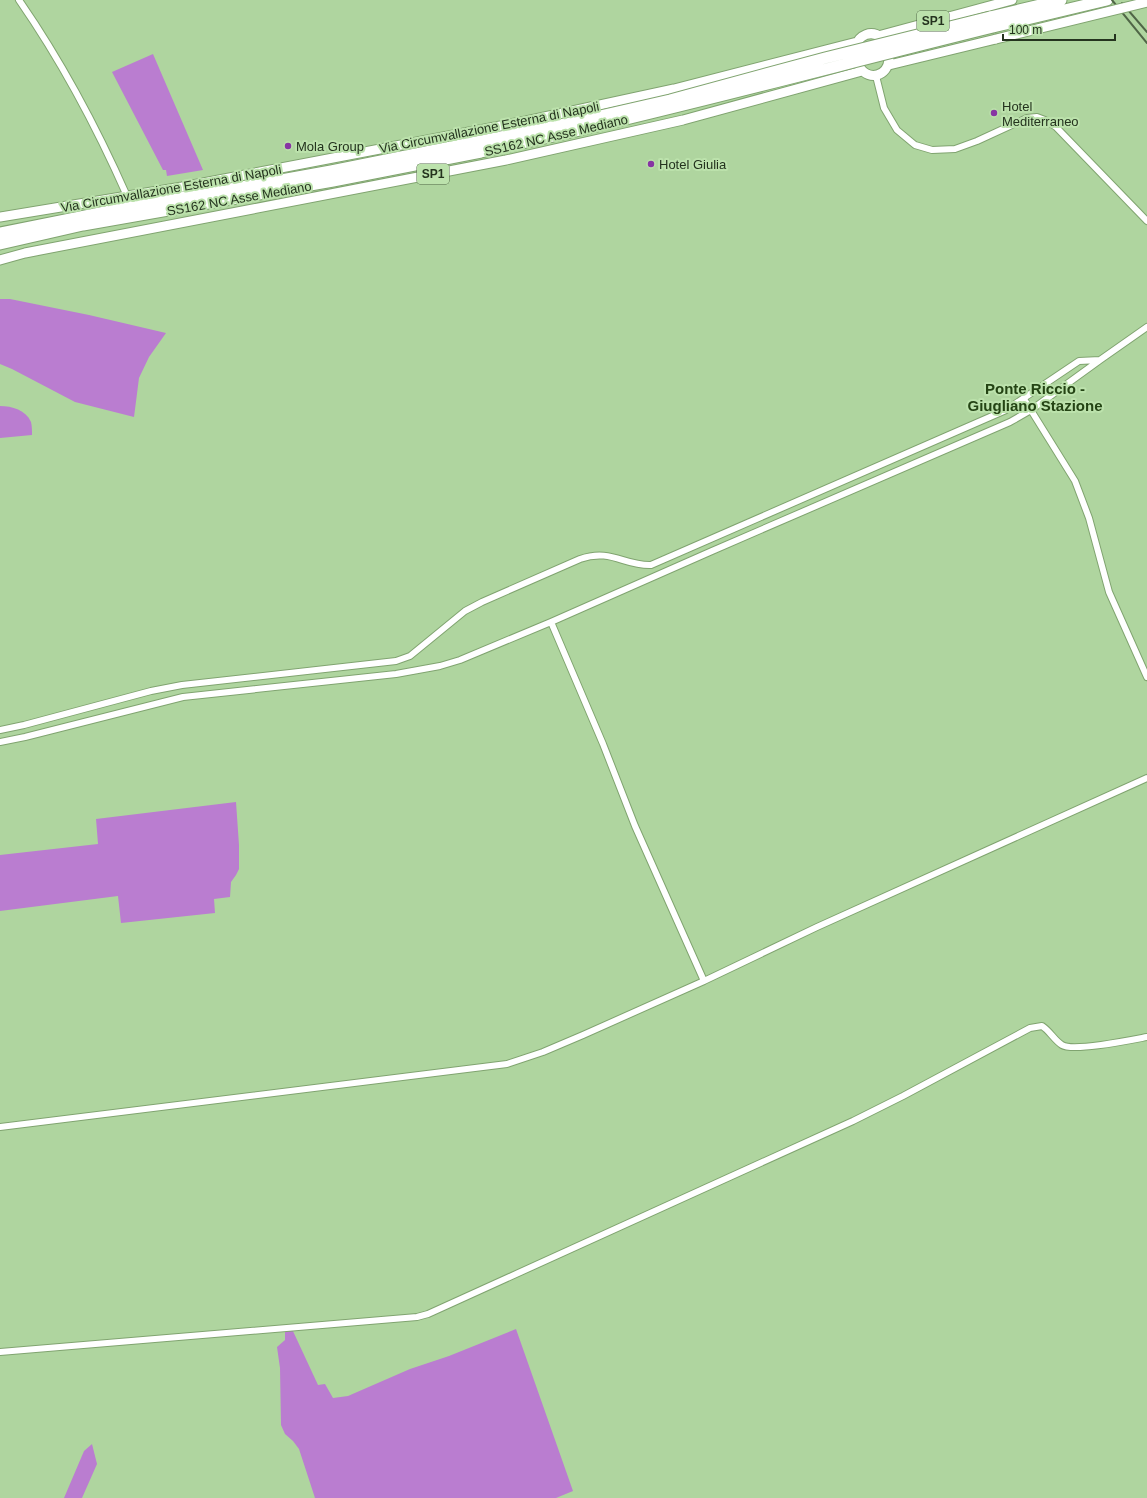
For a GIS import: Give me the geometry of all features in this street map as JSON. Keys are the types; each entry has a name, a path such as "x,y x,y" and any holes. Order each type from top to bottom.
{"highway":[{"name":"SS162 NC Asse Mediano","path":"0,244 83,225 333,181 473,154 825,58 1061,0"},
{"name":"SS162 NC Asse Mediano","path":"0,233 666,110 963,34 1107,0"},
{"path":"0,250 83,225"},
{"path":"0,229 21,228"}],"main road":[{"name":"Via Circumvallazione Esterna di Napoli","path":"0,217 190,186 541,118 674,89 856,44 864,35 869,34 880,37 1012,0"},
{"name":"SP1","path":"0,260 32,252 506,160 683,120 861,69 868,75 876,76 882,73 889,62 1147,2"}],"street":[{"path":"19,0 38,26 68,75 105,147 127,196"},
{"path":"876,76 884,108 898,130 915,145 932,150 955,149 977,141 1027,118 1037,117 1056,127 1147,221"},
{"path":"0,742 183,697 396,674 460,660 551,622 1010,422 1031,410 1147,327"},
{"path":"0,730 151,691 182,685 396,662 405,659 418,651 465,612 476,605 580,559 598,555 614,557 644,565 651,564 1006,410 1078,361 1100,360"},
{"path":"1024,399 1075,481 1089,518 1109,592 1147,677"},
{"path":"551,622 635,826 704,982"},
{"path":"0,1128 507,1064 543,1052 584,1035 704,982 817,927 1147,778"},
{"path":"0,1352 417,1317 428,1314 852,1121 903,1096 1030,1028 1042,1026 1058,1042 1068,1048 1147,1037"}],"shaded area":[{"path":"153,54 203,170 167,176 166,170 163,170 112,72"},
{"path":"0,299 10,299 89,315 166,333 149,357 139,378 134,417 75,402 0,364"},
{"path":"0,406 14,408 26,414 31,422 32,435 0,438"},
{"path":"236,802 239,869 231,882 230,897 214,899 215,913 121,923 118,896 0,911 0,855 98,844 96,819"},
{"path":"292,1329 318,1385 325,1384 333,1398 348,1396 410,1369 449,1356 516,1329 573,1491 556,1498 315,1498 299,1449 285,1434 281,1425 280,1368 277,1347 285,1340 285,1332"},
{"path":"92,1444 97,1464 82,1498 64,1498 84,1451"}],"railway":[{"path":"1112,0 1147,43"},
{"path":"1122,3 1147,32"}],"place":[{"name":"Hotel Mediterraneo","path":"994,113"},
{"name":"Mola Group","path":"288,146"},
{"name":"Hotel Giulia","path":"651,164"}],"district":[{"name":"Ponte Riccio - Giugliano Stazione","path":"1035,398"}]}
